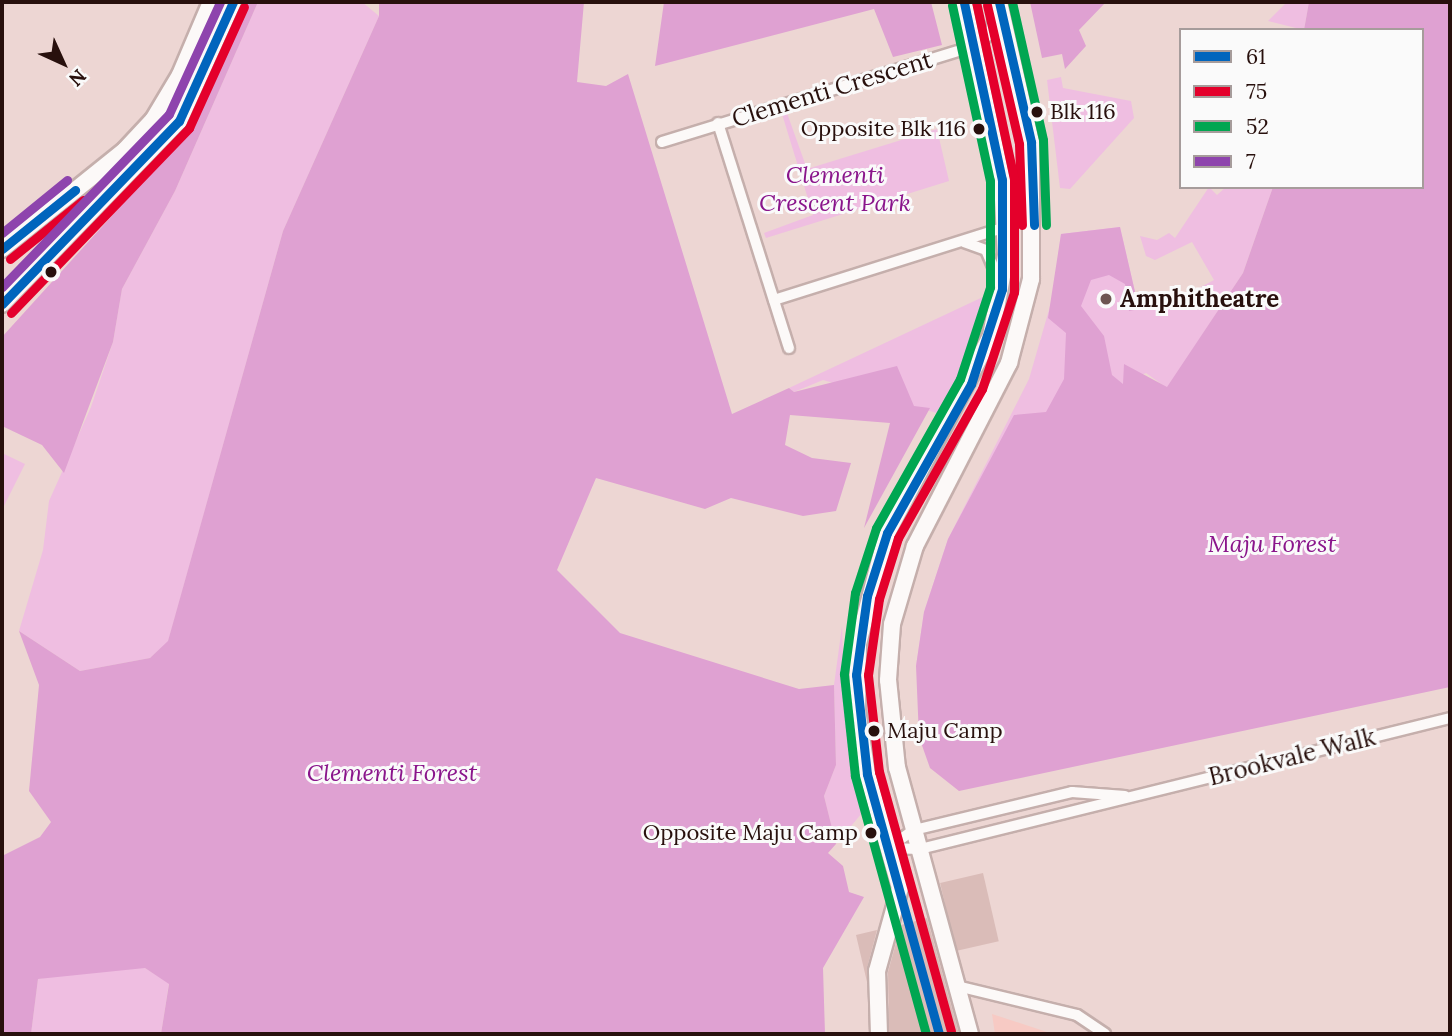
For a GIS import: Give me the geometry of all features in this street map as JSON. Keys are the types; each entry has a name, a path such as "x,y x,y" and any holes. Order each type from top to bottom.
{"main road":[{"path":"2,249 125,150 153,120 180,75 211,2"},
{"path":"2,304 179,121 233,2"},
{"path":"879,1034 877,971 900,888 888,848 857,710 865,606 899,508 984,354 1002,289 1006,227 975,46 964,2"},
{"path":"970,1034 914,830 888,709 892,624 915,546 1009,363 1034,251 1031,142 998,2"},
{"path":"2,290 64,237"},
{"path":"900,888 913,878 929,883"}],"street":[{"path":"975,46 991,33 998,2"},
{"name":"Clementi Crescent","path":"662,142 975,46"},
{"name":"Clementi Crescent","path":"718,123 789,348"},
{"path":"774,300 1006,227"},
{"path":"964,242 986,250 1002,289"},
{"name":"Brookvale Walk","path":"888,848 920,849 1450,718"},
{"name":"Brookvale Walk","path":"914,830 1072,792 1135,796"},
{"path":"888,848 914,830"},
{"path":"957,986 1077,1015 1105,1034"}],"shaded area":[{"path":"992,1014 1053,1034 995,1034"}],"green space":[{"path":"248,2 258,2 175,191 122,289 113,342 64,473 42,445 2,426 2,337 187,133"},
{"path":"258,2 362,2 379,16 283,231 168,642 150,658 80,671 19,631 43,550 49,501 91,407 113,342 122,289 175,191"},
{"name":"Clementi Forest","path":"379,2 584,2 577,82 606,86 628,74 732,414 789,388 794,392 897,366 914,406 930,408 864,528 890,423 790,415 785,445 812,458 851,463 836,511 803,516 731,498 705,509 596,478 557,570 620,633 799,689 834,685 836,765 824,796 836,844 828,853 843,866 849,892 864,897 823,968 825,1034 161,1034 169,984 145,968 38,979 31,1034 2,1034 2,856 40,837 51,822 29,791 39,685 19,631 80,671 150,658 168,641 283,231 379,16"},
{"path":"664,2 931,2 942,45 893,57 874,9 655,66"},
{"path":"1030,2 1106,2 1079,30 1086,46 1065,69 1062,54 1042,58"},
{"path":"1287,2 1309,2 1304,28 1268,21"},
{"name":"Maju Forest","path":"1309,2 1450,2 1450,687 959,791 930,768 919,737 916,666 924,612 948,539 1014,415 1046,412 1064,379 1066,333 1048,318 1061,234 1120,227 1139,309 1129,311 1125,284 1109,275 1091,280 1081,306 1104,336 1112,375 1123,384 1124,364 1167,387 1243,273 1272,189 1424,189 1424,28 1304,28"},
{"path":"1061,77 1063,88 1131,101 1134,118 1070,189 1060,188 1047,80"},
{"name":"Clementi Crescent Park","path":"787,113 807,169 937,129 949,181 766,238 764,233 813,215 782,114"},
{"path":"1208,189 1217,195 1224,189 1272,189 1243,273 1167,388 1146,373 1123,384 916,666 924,612 948,539 1029,379 1053,296 1061,234 1120,227 1139,309 1155,304 1157,310 1214,280 1192,242 1155,260 1146,256 1140,236 1157,240 1169,233 1175,238"},
{"path":"985,296 973,350 940,414 823,380 794,392 789,388"},
{"path":"2,453 25,464 3,508 2,507"},
{"path":"842,626 845,711 862,813 836,844 824,796 836,765 834,685"},
{"path":"103,968 145,968 169,983 161,1034 31,1034 38,979"}],"building":[{"path":"983,873 999,941 956,951 940,883"},
{"path":"927,918 959,1034 889,1034 888,972 901,925"},
{"path":"877,930 867,968 867,982 856,935"}],"transit line":[{"name":"7","path":"2,287 169,114 220,2"},
{"name":"61","path":"2,304 179,121 233,2"},
{"name":"61","path":"939,1034 867,774 856,675 867,596 887,533 971,384 1002,289 1002,180 964,2"},
{"name":"75","path":"951,1031 879,772 868,675 879,599 898,538 982,389 1014,292 1014,179 976,2"},
{"name":"61","path":"999,2 1031,142 1034,225"},
{"name":"52","path":"1012,2 1043,140 1046,225"},
{"name":"52","path":"926,1034 855,776 844,674 855,593 876,528 960,379 990,287 990,181 952,5"},
{"name":"75","path":"987,5 1019,144 1022,225"},
{"name":"75","path":"11,313 189,128 244,7"},
{"name":"7","path":"2,233 67,180"},
{"name":"61","path":"2,249 75,190"},
{"name":"75","path":"10,259 83,200"}],"place":[{"name":"Blk 116","path":"1037,112"},
{"name":"Opposite Blk 116","path":"979,129"},
{"name":"Amphitheatre","path":"1106,299"},
{"name":"Maju Camp","path":"874,731"},
{"name":"Opposite Maju Camp","path":"871,833"}]}
